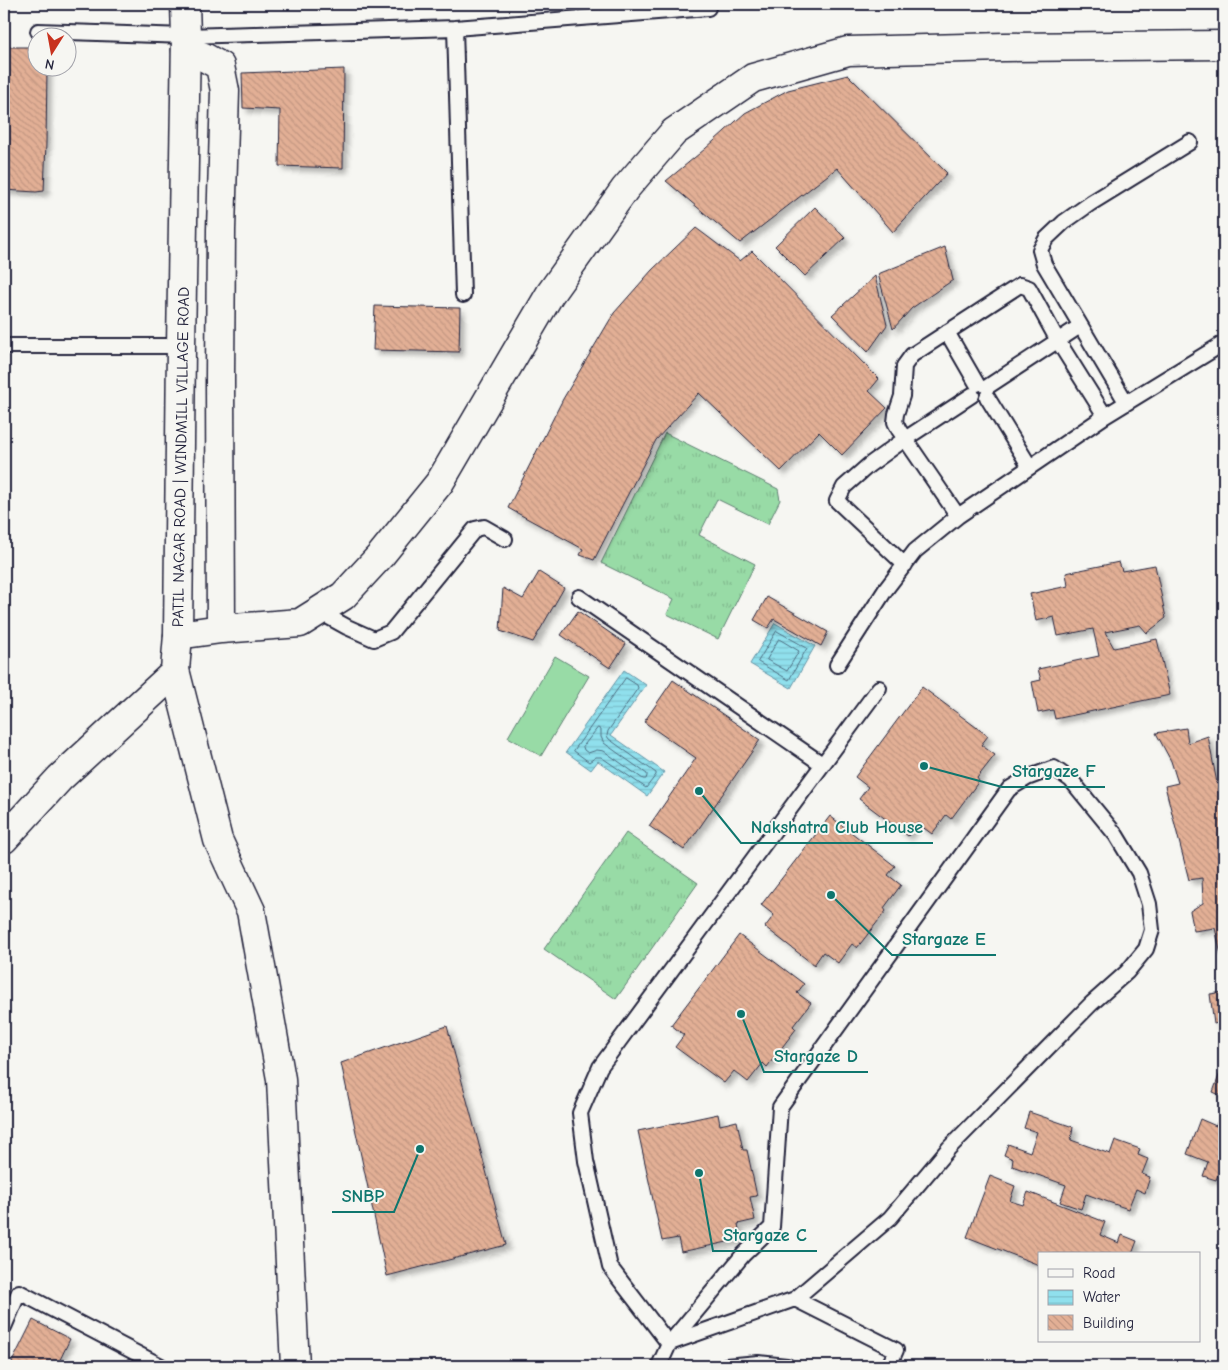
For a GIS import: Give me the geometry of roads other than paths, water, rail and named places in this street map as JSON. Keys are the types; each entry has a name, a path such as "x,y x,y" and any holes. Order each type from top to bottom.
{"street":[{"name":"PATIL NAGAR ROAD | WINDMILL VILLAGE ROAD","path":"185,4 178,635 175,670 218,840 251,911 281,1079 295,1366"},
{"path":"186,43 204,57 220,66 225,91 221,230 221,629"},
{"path":"178,635 221,629 300,623 343,596 381,556 440,482 550,294 625,189 674,132 753,78 848,51 1004,47 1224,45"},
{"path":"4,839 60,778 173,674 175,670"}],"lane":[{"path":"78,34 186,43 455,28 708,8"},
{"path":"455,28 463,295"},
{"path":"1126,402 1044,264 1040,250 1046,238 1064,222 1091,203 1190,142"},
{"path":"958,516 895,422 902,396 904,366 912,355 1020,285 1029,288 1058,341 1105,416"},
{"path":"904,565 837,501 844,487 869,465 906,439 1080,326"},
{"path":"947,332 981,391 1030,467"},
{"path":"837,665 886,589 915,551 958,516 1105,416 1224,343"},
{"path":"4,346 181,346"},
{"path":"318,611 374,639 391,632 475,529 484,527 505,539"},
{"path":"580,597 822,764"},
{"path":"669,1344 610,1267 586,1161 580,1113 600,1067 879,688"},
{"path":"659,1366 669,1344 743,1255 772,1227 780,1107 1009,789 1027,778 1054,768 1071,780 1116,835 1139,873 1149,904 1152,930 1146,948 1127,972 1091,1004 950,1148 890,1218 795,1299 669,1344"},
{"path":"4,1327 19,1292 161,1366"},
{"path":"795,1299 896,1350 889,1366"},
{"path":"726,1366 758,1363 787,1366"}],"water":[{"path":"775,623 815,646 791,688 750,664"},
{"path":"624,670 646,685 611,735 664,772 647,796 598,761 591,770 566,752"}],"place":[{"name":"Stargaze F","path":"924,766"},
{"name":"Nakshatra Club House","path":"699,791"},
{"name":"Stargaze E","path":"831,895"},
{"name":"Stargaze D","path":"741,1014"},
{"name":"SNBP","path":"420,1149"},
{"name":"Stargaze C","path":"699,1173"}]}
